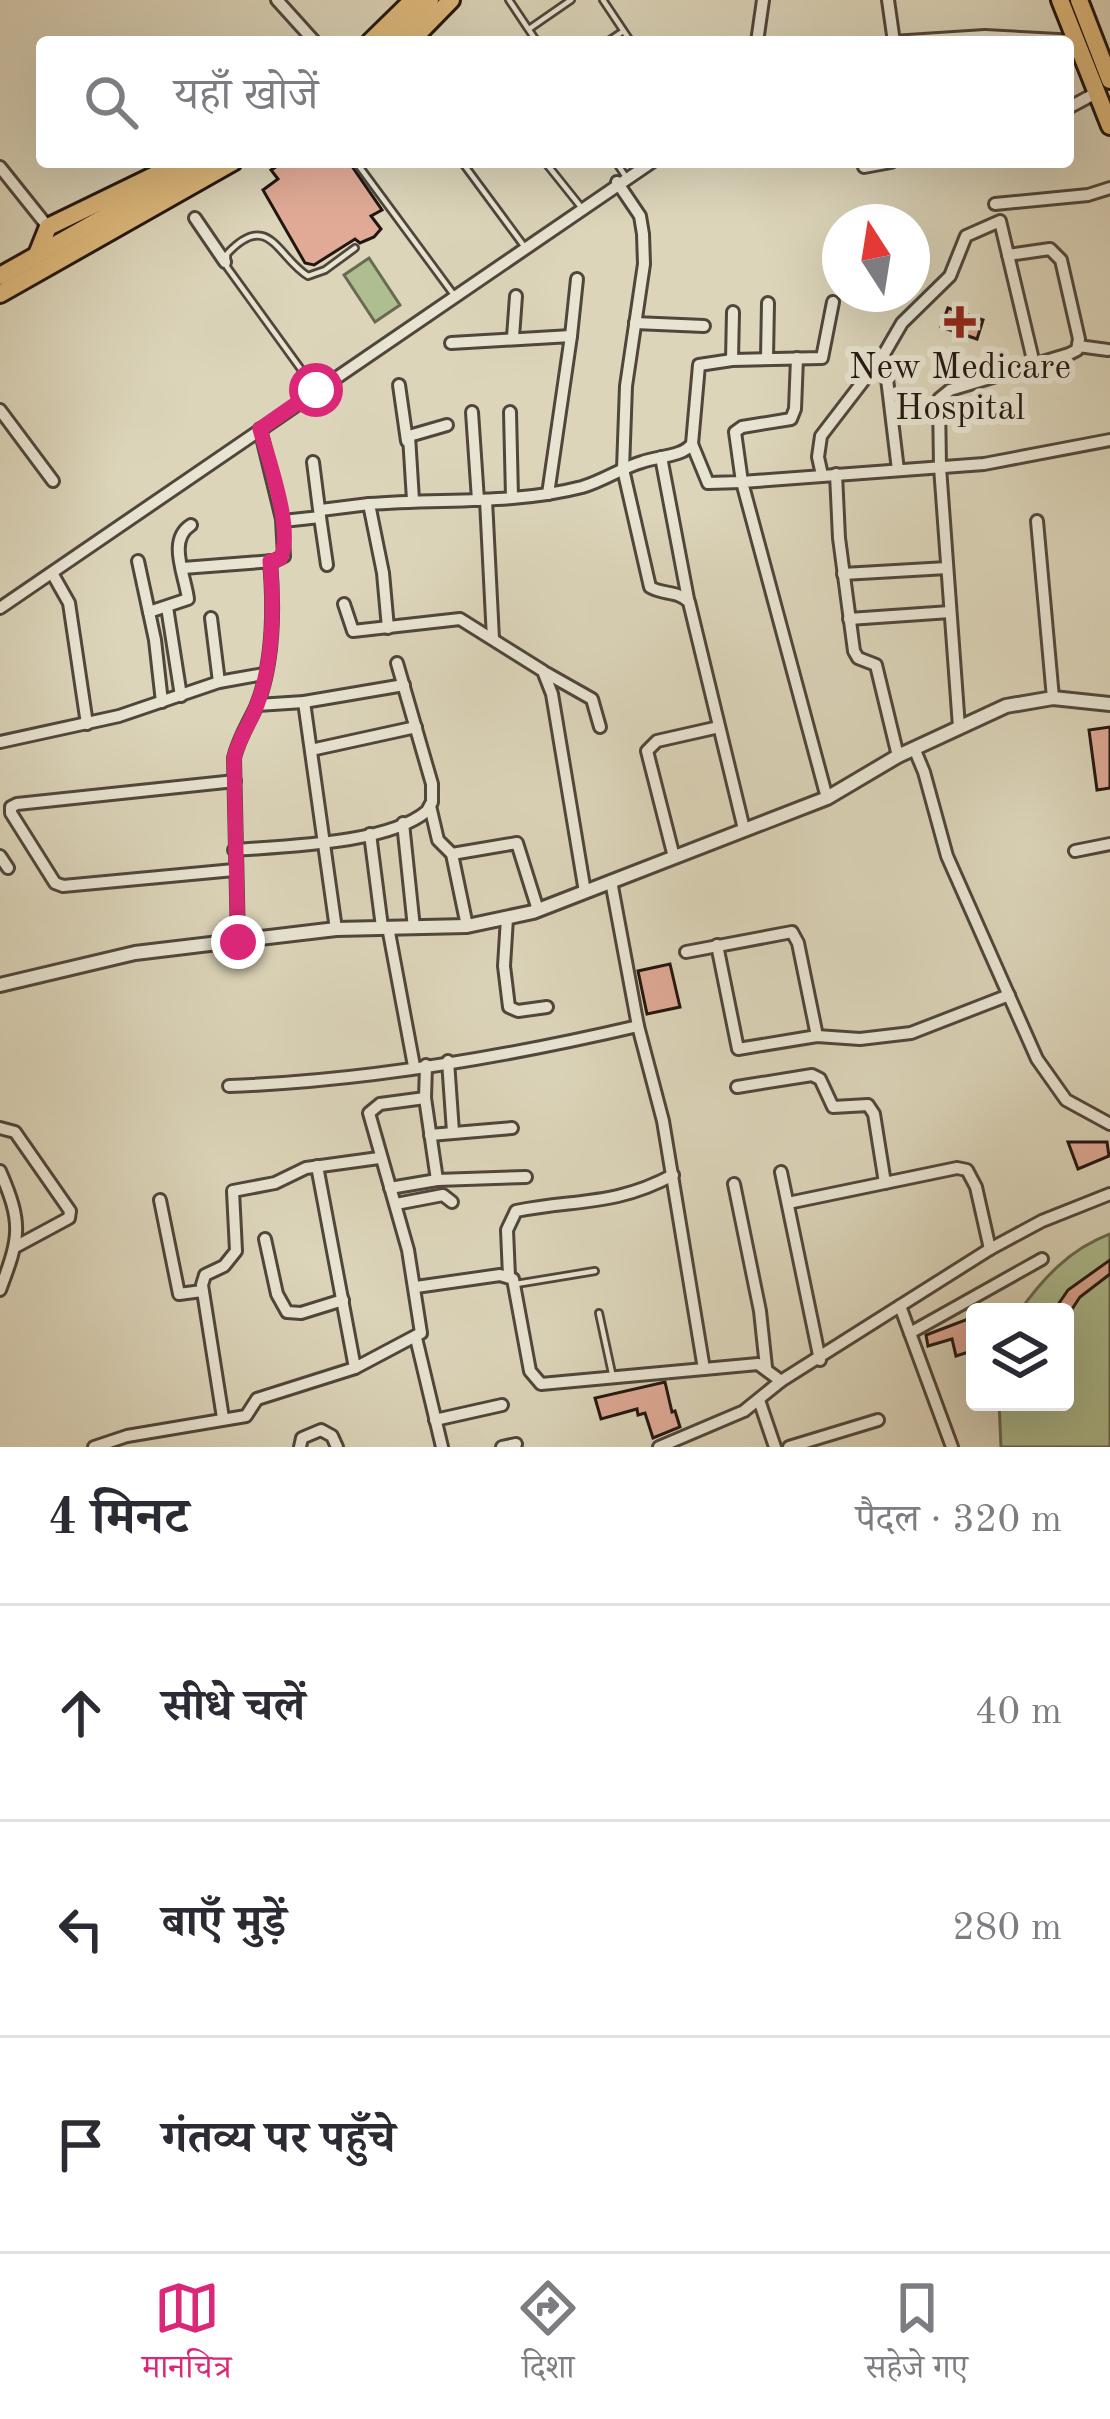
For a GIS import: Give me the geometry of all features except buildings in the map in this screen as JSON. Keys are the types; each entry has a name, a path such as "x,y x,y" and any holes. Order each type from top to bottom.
{"main road":[{"path":"376,36 413,0"},
{"path":"395,36 430,0"},
{"path":"420,36 454,0"},
{"path":"1060,0 1076,41 1103,87"},
{"path":"1079,0 1110,126"},
{"path":"0,294 58,240 172,168"},
{"path":"42,259 58,240 191,168"},
{"path":"58,240 220,168"},
{"path":"0,277 42,259 73,260 235,168"}],"street":[{"path":"277,0 310,36"},
{"path":"758,36 763,0"},
{"path":"888,0 893,36"},
{"path":"1074,104 1103,87"},
{"path":"0,166 58,240"},
{"path":"0,608 642,168"},
{"path":"621,180 640,216 644,265 626,386 622,469 650,587 688,602"},
{"path":"995,203 1088,195 1110,188"},
{"path":"195,218 225,262"},
{"path":"898,756 876,665 855,655 829,475 818,457 821,436 902,323 950,276 966,236 1000,220 1034,364"},
{"path":"1008,255 1050,248 1061,260 1078,346"},
{"path":"548,494 577,279"},
{"path":"513,338 516,296"},
{"path":"767,358 768,303"},
{"path":"732,360 733,312"},
{"path":"831,312 825,355 699,365 692,444 708,483 984,464 1110,440"},
{"path":"635,322 704,326"},
{"path":"451,343 571,336"},
{"path":"959,727 940,467 937,406 942,393 1069,354 1078,346 1108,350"},
{"path":"884,354 898,470"},
{"path":"797,358 794,415 736,432 742,482 827,798"},
{"path":"399,385 413,500"},
{"path":"0,410 53,481"},
{"path":"472,412 494,639"},
{"path":"510,412 512,497"},
{"path":"408,443 412,433 447,425"},
{"path":"183,568 284,556 283,521 260,429"},
{"path":"283,521 369,504 548,494 684,452 692,444"},
{"path":"661,457 688,602 744,829"},
{"path":"313,462 327,565"},
{"path":"369,504 388,628"},
{"path":"1037,521 1053,698"},
{"path":"149,612 188,599 177,541 191,525"},
{"path":"138,561 162,702"},
{"path":"238,942 234,850 238,738 257,705 264,674 273,610 270,561"},
{"path":"843,574 947,568"},
{"path":"52,573 69,603 87,724"},
{"path":"344,604 353,632 460,619 592,699 600,727"},
{"path":"167,607 181,696"},
{"path":"849,619 950,612"},
{"path":"211,618 219,682"},
{"path":"397,663 432,784 430,806 438,840 452,854 467,926"},
{"path":"543,671 552,694 585,892"},
{"path":"0,742 87,724 219,682 264,674"},
{"path":"257,705 404,685"},
{"path":"0,985 135,953 336,929 467,926 507,918 827,798 898,756 1006,706 1053,698 1110,704"},
{"path":"304,702 336,929"},
{"path":"311,750 416,727"},
{"path":"674,857 646,751 657,741 719,727"},
{"path":"914,748 947,856 1049,1079 1066,1100 1110,1124"},
{"path":"234,869 63,886 55,883 6,810 17,803 235,781"},
{"path":"234,850 370,834 419,817 430,806"},
{"path":"403,823 414,928"},
{"path":"370,834 385,927 420,1065 436,1180"},
{"path":"452,854 517,843 538,910"},
{"path":"1075,851 1110,844"},
{"path":"0,856 8,868"},
{"path":"611,881 638,1026 664,1121 704,1369"},
{"path":"507,918 508,1007 518,1012 548,1007"},
{"path":"686,952 792,932 817,1036"},
{"path":"717,945 738,1049 817,1036 860,1039 911,1033 1009,995"},
{"path":"229,1086 347,1077 638,1026"},
{"path":"448,1061 453,1132"},
{"path":"737,1087 812,1075 820,1079 833,1108 872,1107 885,1183"},
{"path":"425,1098 380,1104 370,1109 369,1121 416,1287 422,1323 416,1338 442,1447"},
{"path":"0,1128 15,1132 70,1211 69,1218 17,1246"},
{"path":"430,1135 512,1128"},
{"path":"223,1418 202,1292 205,1275 224,1266 236,1251 233,1191 275,1183 317,1166 379,1158"},
{"path":"317,1166 355,1368"},
{"path":"788,1203 957,1168 967,1170 976,1186 990,1250"},
{"path":"0,1171 16,1207 17,1246 0,1290"},
{"path":"781,1172 820,1360"},
{"path":"673,1175 613,1200 516,1211 507,1230 512,1280 534,1380 542,1384 758,1364 782,1381"},
{"path":"390,1188 436,1180 526,1177"},
{"path":"734,1184 760,1311 766,1367"},
{"path":"659,1447 726,1420 990,1250 1042,1221 1110,1194"},
{"path":"396,1204 443,1195 452,1202"},
{"path":"160,1200 179,1294 202,1292"},
{"path":"265,1239 277,1294 287,1312 301,1313 343,1300"},
{"path":"910,1333 1042,1259"},
{"path":"416,1287 512,1280"},
{"path":"900,1306 952,1447"},
{"path":"94,1447 127,1436 246,1416 257,1399 355,1368 416,1338"},
{"path":"759,1400 775,1447"},
{"path":"435,1420 502,1405"},
{"path":"789,1447 878,1420"},
{"path":"300,1447 302,1438 321,1430 338,1447"},
{"path":"502,1447 516,1444"}],"lane":[{"path":"509,0 534,36"},
{"path":"529,29 572,0"},
{"path":"603,0 627,36"},
{"path":"616,36 623,31"},
{"path":"360,168 454,295"},
{"path":"466,168 524,246"},
{"path":"550,168 581,207"},
{"path":"618,168 621,180"},
{"path":"316,390 225,262 234,246 260,235 279,244 308,276 355,248"},
{"path":"512,1280 595,1271"},
{"path":"599,1313 613,1378"}],"green space":[{"path":"369,258 400,305 375,322 344,275"},
{"path":"1110,1234 1110,1447 1001,1447 999,1411 1074,1411 1074,1303 1026,1303 1058,1266"}],"place":[{"name":"New Medicare Hospital","path":"960,322"}],"route":[{"path":"238,942 234,758 238,738 257,705 264,674 273,610 270,561 280,559 285,551 283,521 260,429 316,390"}]}
